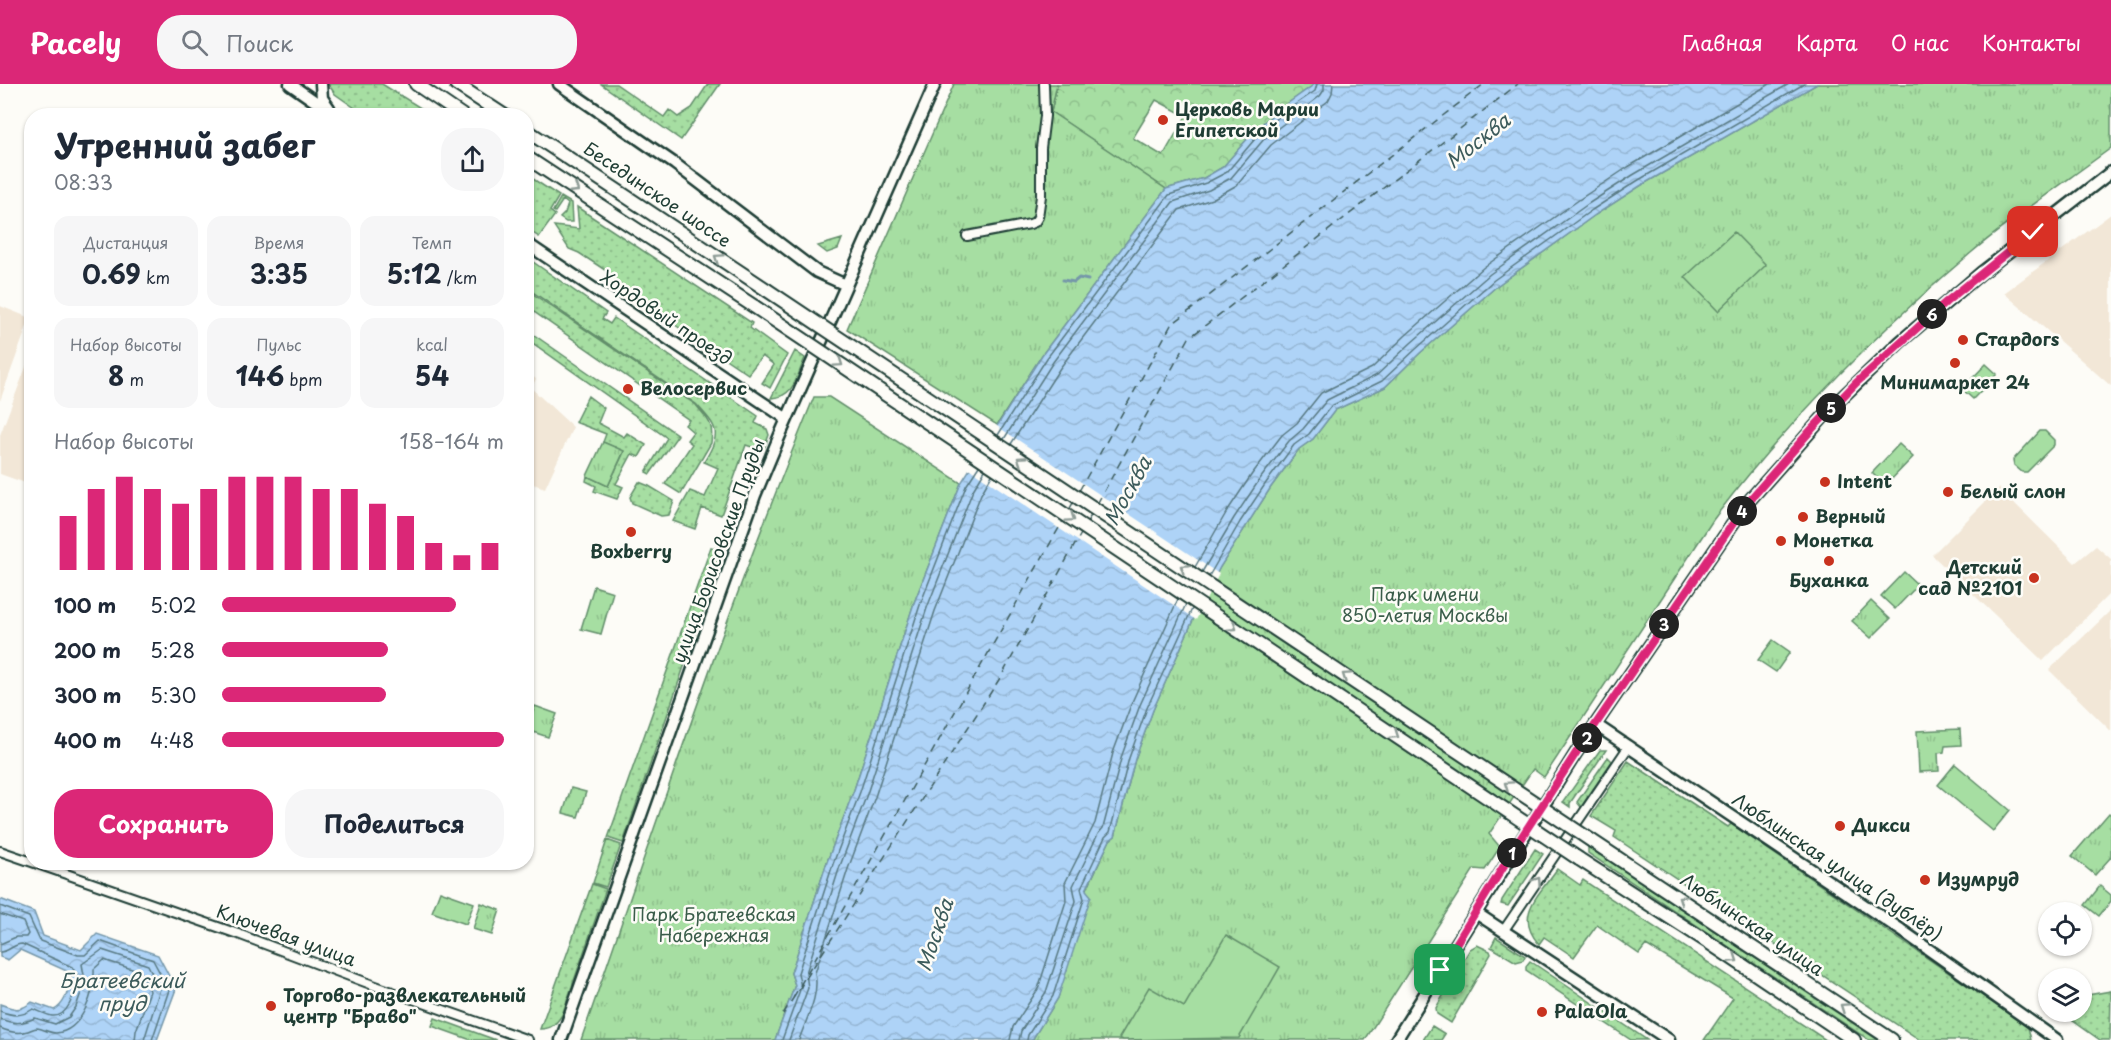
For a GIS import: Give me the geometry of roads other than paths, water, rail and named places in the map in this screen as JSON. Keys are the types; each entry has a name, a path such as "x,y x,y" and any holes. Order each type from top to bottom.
{"main road":[{"path":"290,84 326,108"},
{"path":"321,84 322,98 330,108"},
{"path":"416,84 452,108"},
{"path":"456,84 494,108"},
{"path":"468,84 487,103"},
{"path":"559,84 675,164 818,272 846,285"},
{"name":"улица Борисовские Пруды","path":"561,1040 734,552 787,419 935,84"},
{"name":"Бесединское шоссе","path":"534,135 1592,840"},
{"path":"534,162 755,307 1579,859 1854,1040"},
{"path":"1396,1040 1519,841 1747,503 1833,406 1900,342 1946,302 2111,172"},
{"name":"Хордовый проезд","path":"534,248 787,419"},
{"name":"Люблинская улица (дублёр)","path":"1596,725 1901,930 2057,1040"},
{"name":"Люблинская улица","path":"1592,840 1892,1040"},
{"path":"1476,913 1669,1040"},
{"path":"2030,1021 2038,1040"}],"street":[{"path":"968,236 1030,224 1038,217 1045,116 1044,84"},
{"path":"1504,930 1629,746"},
{"name":"Ключевая улица","path":"0,851 24,859"},
{"name":"Ключевая улица","path":"55,870 528,1040"}],"water":[{"name":"Москва","path":"1315,84 1817,84 1640,186 1595,215 1498,285 1385,387 1335,410 1313,439 1299,449 1271,487 1220,567 1193,620 1153,710 1135,759 1115,836 1110,840 1086,890 1091,896 1058,998 1032,1040 775,1040 795,985 791,973 827,862 854,790 914,603 961,483 1042,355 1166,189 1204,178 1223,167 1256,129"},
{"name":"Братеевский пруд","path":"0,899 34,912 43,936 81,950 97,934 158,955 176,989 157,1040 0,1040 0,1004 16,1009 32,1002 54,1010 64,1000 72,977 69,972 20,950 8,960 0,957"}],"waterway":[{"path":"1063,280 1074,282 1079,278 1088,280"}],"place":[{"name":"Церковь Марии Египетской","path":"1163,120"},
{"name":"Стардогs","path":"1963,340"},
{"name":"Минимаркет 24","path":"1955,363"},
{"name":"Велосервис","path":"628,389"},
{"name":"Intent","path":"1825,482"},
{"name":"Белый слон","path":"1948,492"},
{"name":"Верный","path":"1803,517"},
{"name":"Boxberry","path":"631,532"},
{"name":"Монетка","path":"1781,541"},
{"name":"Буханка","path":"1829,561"},
{"name":"Детский сад №2101","path":"2034,578"},
{"name":"Дикси","path":"1840,826"},
{"name":"Изумруд","path":"1925,880"},
{"name":"Торгово-развлекательный центр \"Браво\"","path":"271,1006"},
{"name":"PalaOla","path":"1542,1012"}],"park label":[{"name":"Парк имени 850-летия Москвы","path":"1425,605"},
{"name":"Парк Братеевская Набережная","path":"714,925"}]}
